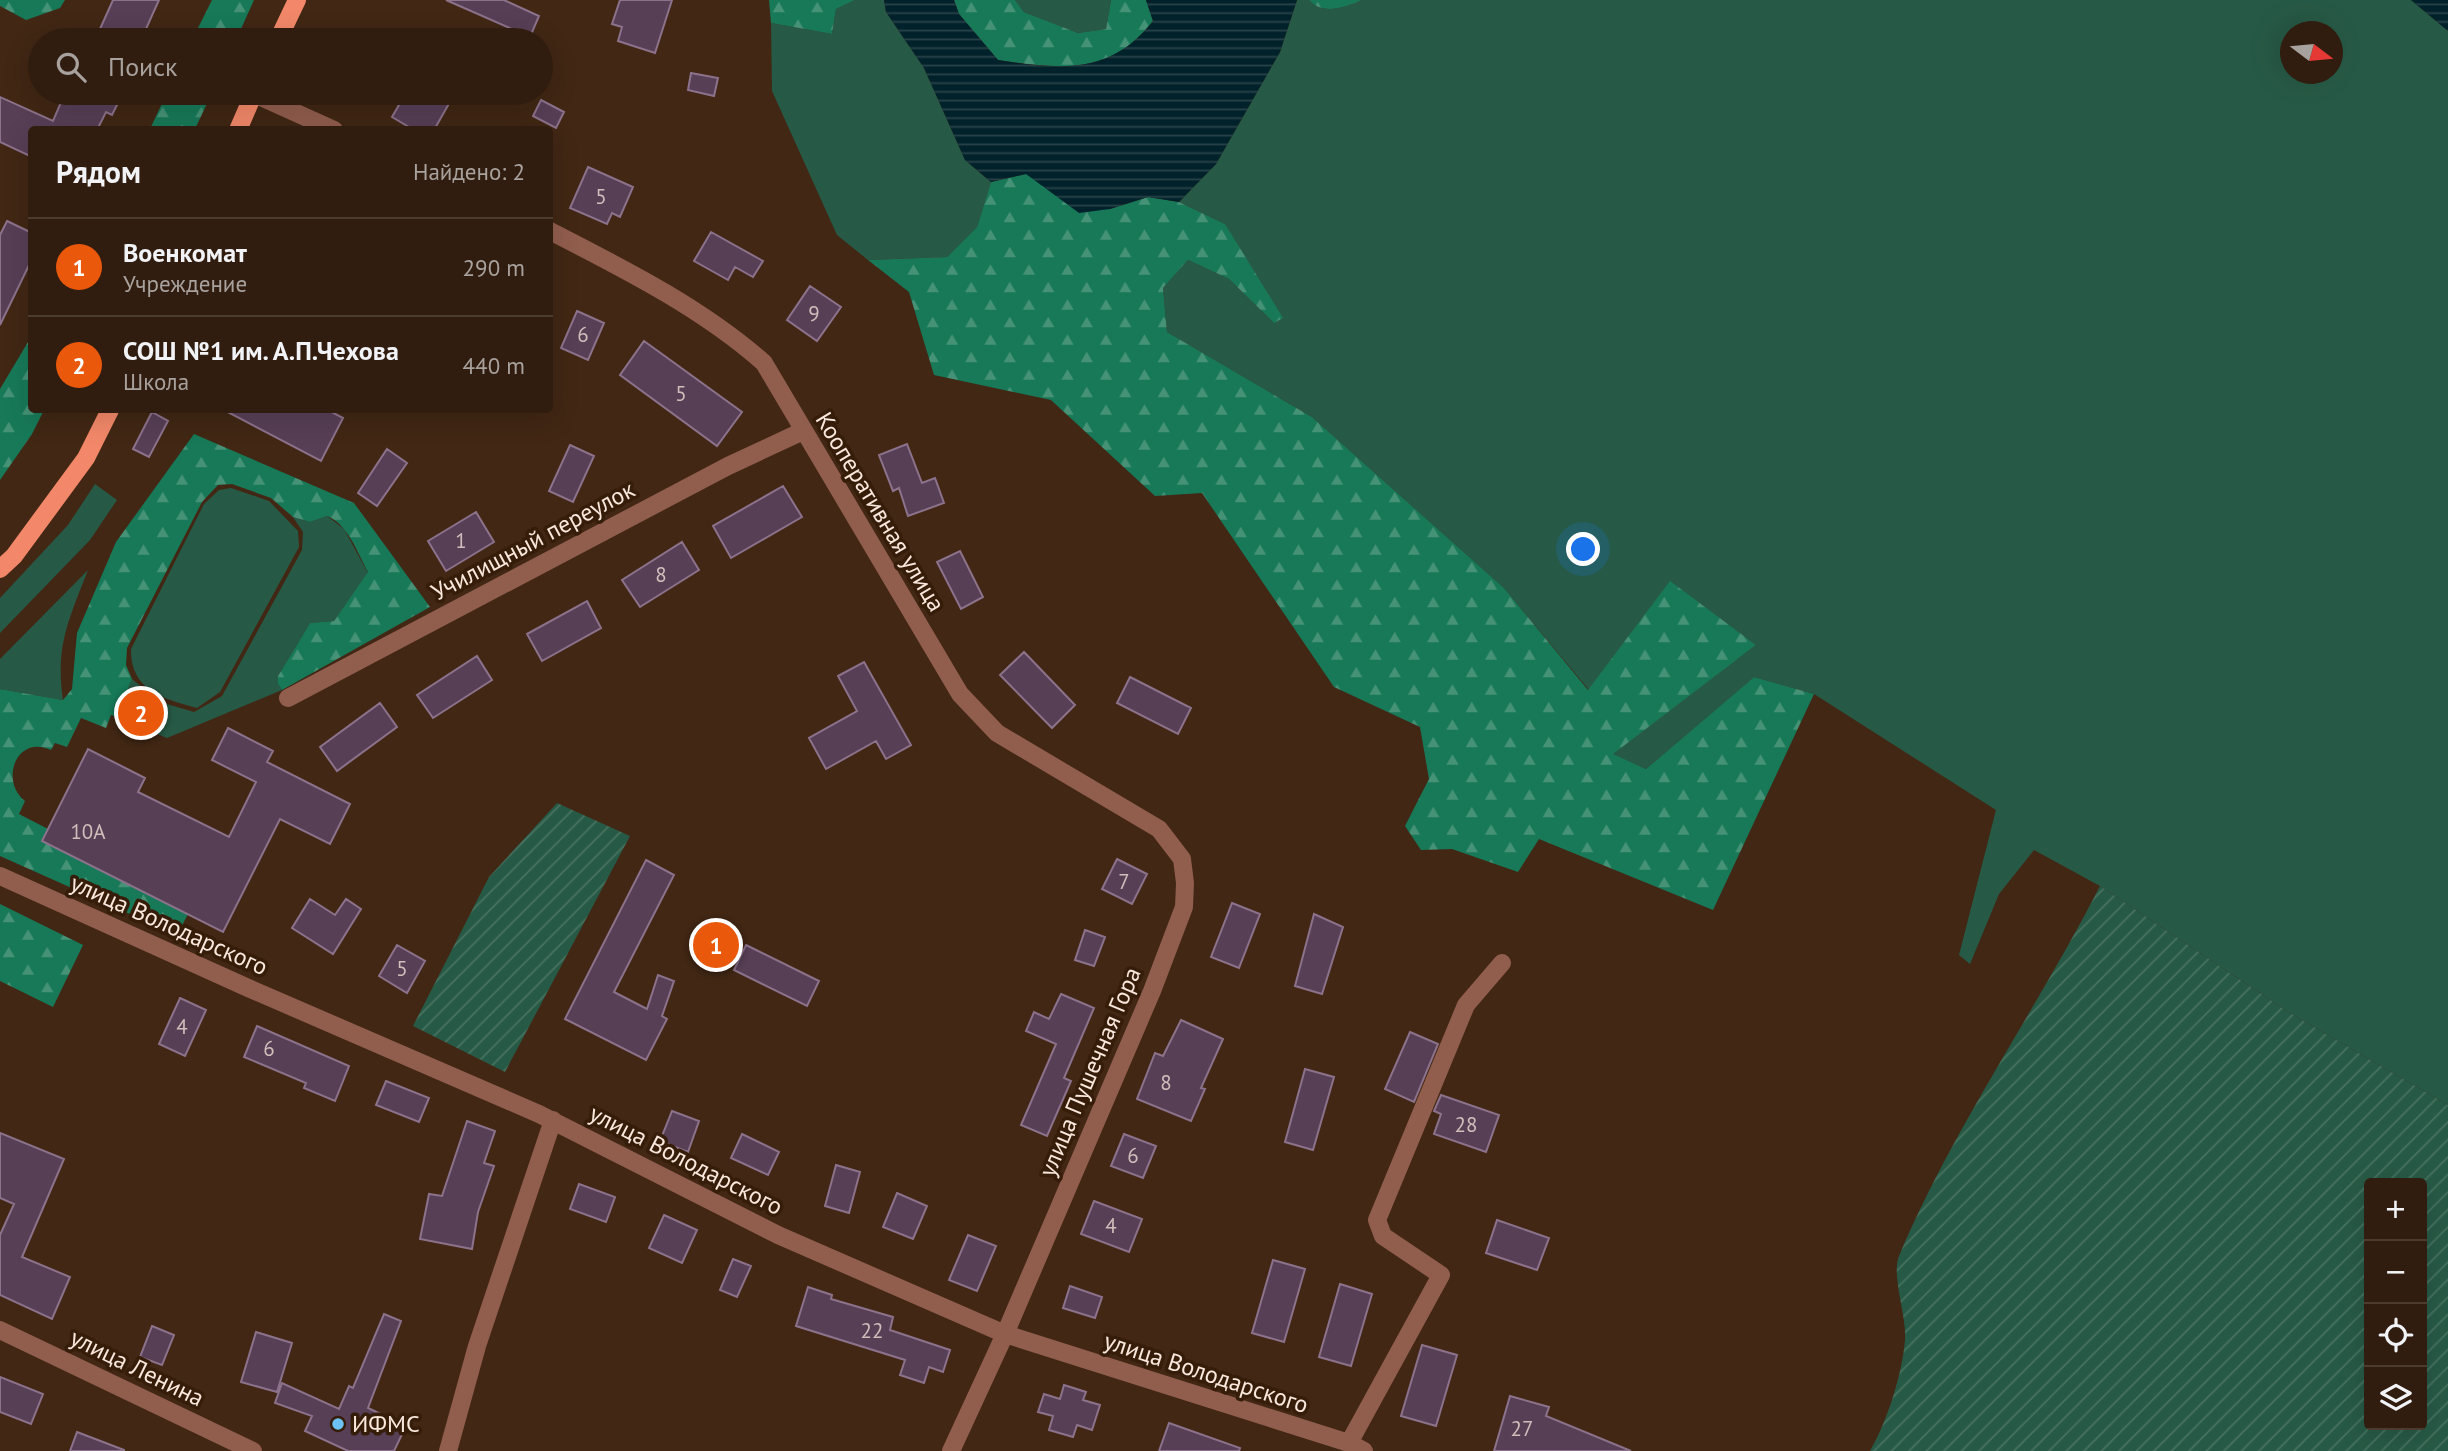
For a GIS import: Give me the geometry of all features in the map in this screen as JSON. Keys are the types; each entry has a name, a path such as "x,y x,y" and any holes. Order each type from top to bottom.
{"main road":[{"path":"284,28 297,0"},
{"path":"240,126 249,105"},
{"path":"0,569 14,556 86,458 108,413"}],"street":[{"path":"278,105 325,126"},
{"name":"Кооперативная улица","path":"553,233 730,333 764,363 960,694 997,733 1159,829"},
{"name":"Училищный переулок","path":"288,698 728,466 803,431"},
{"name":"улица Пушечная Гора","path":"951,1451 1004,1335 1152,991 1184,907 1182,859 1159,829"},
{"name":"улица Володарского","path":"0,876 553,1120 779,1234 1004,1335 1357,1447"},
{"path":"1357,1447 1441,1275 1384,1236 1377,1220 1466,1005 1502,963"},
{"path":"448,1451 477,1346 553,1120"},
{"name":"улица Ленина","path":"0,1330 253,1451"}],"green space":[{"path":"0,0 65,0 60,8 26,20 0,6"},
{"path":"212,0 254,0 241,28 198,28"},
{"path":"769,0 855,0 836,9 832,34 771,23"},
{"path":"855,0 884,0 886,12 924,68 965,160 991,182 977,227 947,257 868,260 837,235 772,91 771,23 832,34 836,9"},
{"path":"954,0 1015,0 1024,12 1078,33 1106,29 1111,0 1146,0 1153,21 1137,39 1120,52 1102,60 1063,66 1021,63 998,60 959,14"},
{"path":"1015,0 1111,0 1106,29 1078,33 1024,12"},
{"path":"1297,0 1309,0 1321,8 1335,9 1362,0 2411,0 2448,31 2448,1105 2290,1013 2100,886 2034,850 1999,894 1970,964 1959,955 1996,810 1814,694 1754,677 1646,769 1612,754 1756,645 1670,582 1589,690 1504,588 1312,417 1167,332 1163,288 1188,260 1229,279 1274,323 1225,224 1179,202 1216,164 1280,52"},
{"path":"1309,0 1362,0 1328,9"},
{"path":"161,105 206,105 196,126 151,126"},
{"path":"1026,174 1110,209 1148,197 1179,202 1225,224 1283,318 1274,323 1229,279 1188,260 1163,288 1167,332 1312,417 1504,588 1588,690 1670,581 1756,645 1613,754 1646,769 1754,677 1814,694 1713,910 1539,839 1518,872 1452,849 1421,850 1405,826 1429,779 1420,727 1334,687 1202,493 1155,496 1051,400 934,375 909,292 868,260 947,257 977,227 991,182"},
{"path":"28,342 28,413 42,413 32,434 0,480 0,389"},
{"path":"194,434 354,503 430,607 282,690 278,684 278,676 310,623 334,621 368,572 347,532 327,516 310,522 293,517 271,498 232,484 218,485 202,502 127,648 126,665 132,679 116,717 111,715 106,728 81,718 67,747 55,743 51,750 39,747 28,749 20,754 13,772 17,793 25,801 19,814 48,829 42,841 188,914 177,935 0,856 0,689 63,700 72,689 77,633 116,542"},
{"path":"95,484 117,500 90,540 0,633 0,598 68,525"},
{"path":"231,488 269,501 298,531 299,547 220,692 197,708 161,696 142,683 132,663 131,649 204,504 219,490"},
{"path":"327,516 344,529 368,573 334,621 310,623 278,676 278,684 282,690 167,738 116,717 132,679 160,702 194,712 222,696 302,550 303,532 293,517 310,522"},
{"path":"88,570 62,648 63,700 0,689 0,659"},
{"path":"557,803 630,836 505,1072 413,1026 489,877"},
{"path":"2100,886 2290,1013 2448,1105 2448,1451 1870,1451 1888,1412 1903,1354 1905,1331 1897,1274 1899,1256 1970,1115"},
{"path":"0,904 83,945 53,1007 0,981"}],"water":[{"path":"884,0 954,0 959,14 998,60 1063,66 1102,60 1137,39 1153,21 1146,0 1297,0 1280,52 1216,164 1179,202 1148,197 1110,209 1079,213 1026,174 991,182 965,160 924,68 886,12"},
{"path":"2411,0 2448,0 2448,31"}],"building":[{"path":"113,0 159,0 146,28 100,28"},
{"path":"446,0 504,0 539,16 534,28 510,28"},
{"path":"620,0 672,0 655,53 618,41 622,27 612,24"},
{"path":"691,73 718,78 714,96 688,90"},
{"path":"0,97 53,121 60,105 117,105 112,115 106,112 99,126 28,126 28,155 0,142"},
{"path":"399,105 448,105 436,126 407,126 392,117"},
{"path":"538,105 551,105 564,112 556,128 533,116"},
{"path":"588,167 633,187 620,217 612,213 607,224 570,208"},
{"path":"7,221 28,231 28,267 0,325 0,235"},
{"path":"711,232 763,261 753,277 735,267 728,280 694,261"},
{"path":"810,286 841,307 817,341 787,320"},
{"path":"577,311 604,323 588,360 561,348"},
{"path":"644,341 742,412 717,446 620,375"},
{"path":"151,413 168,421 149,457 133,449"},
{"path":"230,413 334,413 343,418 321,461"},
{"path":"907,444 922,483 935,478 944,503 908,516 899,488 893,491 879,455"},
{"path":"570,445 594,456 573,502 549,491"},
{"path":"387,449 407,463 377,506 358,493"},
{"path":"783,486 802,517 731,558 713,526"},
{"path":"476,512 494,542 446,571 428,541"},
{"path":"682,542 699,570 640,607 622,580"},
{"path":"960,551 983,597 961,609 937,562"},
{"path":"587,601 601,628 542,661 527,634"},
{"path":"1024,652 1075,705 1052,728 1000,675"},
{"path":"477,656 492,680 433,718 417,695"},
{"path":"864,662 911,745 886,759 876,741 826,769 809,738 857,711 838,676"},
{"path":"1130,677 1191,708 1178,734 1117,703"},
{"path":"380,703 397,727 337,771 320,747"},
{"path":"228,728 273,751 267,762 350,804 330,844 280,819 223,932 42,841 88,749 145,778 138,792 229,837 256,782 212,760"},
{"path":"1117,859 1147,874 1132,904 1102,889"},
{"path":"646,860 674,875 614,992 647,1009 658,975 674,981 662,1016 667,1019 646,1060 565,1019"},
{"path":"310,899 335,915 346,899 361,909 333,954 292,928"},
{"path":"1232,903 1260,914 1239,968 1211,957"},
{"path":"1314,914 1343,927 1322,994 1295,986"},
{"path":"1085,930 1105,937 1094,966 1075,960"},
{"path":"397,945 425,961 407,993 379,976"},
{"path":"746,945 819,981 807,1006 734,970"},
{"path":"1061,994 1094,1008 1064,1078 1071,1081 1047,1136 1021,1125 1056,1044 1026,1031 1034,1012 1049,1019"},
{"path":"180,998 206,1010 185,1056 159,1044"},
{"path":"1181,1020 1223,1039 1201,1088 1205,1089 1191,1121 1137,1099 1155,1053 1163,1056"},
{"path":"257,1026 349,1066 335,1101 304,1088 306,1083 244,1057"},
{"path":"1410,1032 1438,1044 1414,1102 1385,1089"},
{"path":"1305,1069 1334,1077 1313,1150 1285,1142"},
{"path":"386,1081 429,1098 419,1122 376,1105"},
{"path":"1441,1095 1499,1115 1486,1152 1434,1134 1441,1114 1434,1111"},
{"path":"672,1111 699,1121 688,1152 660,1141"},
{"path":"467,1121 495,1131 484,1163 494,1166 478,1212 472,1249 420,1239 429,1194 442,1196"},
{"path":"0,1133 64,1159 22,1257 70,1277 52,1319 0,1295 0,1235 14,1204 0,1198"},
{"path":"742,1134 779,1152 768,1175 731,1158"},
{"path":"1124,1134 1156,1146 1143,1178 1111,1166"},
{"path":"836,1165 860,1172 849,1213 825,1206"},
{"path":"579,1184 615,1197 606,1222 570,1209"},
{"path":"897,1193 927,1206 913,1239 883,1227"},
{"path":"1094,1201 1142,1219 1129,1252 1081,1234"},
{"path":"664,1215 697,1230 682,1263 649,1248"},
{"path":"1497,1220 1549,1238 1537,1270 1486,1253"},
{"path":"968,1235 996,1246 977,1291 949,1280"},
{"path":"733,1259 751,1266 737,1297 720,1290"},
{"path":"1273,1260 1305,1269 1284,1342 1252,1333"},
{"path":"1340,1284 1372,1294 1351,1366 1319,1357"},
{"path":"1070,1286 1102,1297 1095,1318 1063,1308"},
{"path":"808,1287 832,1295 831,1299 893,1317 890,1330 950,1350 943,1372 929,1367 924,1383 900,1375 905,1360 796,1326"},
{"path":"384,1314 401,1321 368,1408 406,1426 394,1451 348,1451 305,1431 312,1416 275,1403 282,1383 339,1409 349,1386 353,1388"},
{"path":"152,1326 174,1335 162,1365 140,1357"},
{"path":"256,1332 292,1343 277,1392 241,1382"},
{"path":"1422,1345 1457,1355 1436,1426 1401,1416"},
{"path":"0,1377 43,1394 31,1424 0,1412"},
{"path":"1064,1385 1086,1392 1083,1400 1100,1405 1092,1430 1077,1425 1073,1437 1049,1430 1053,1416 1038,1412 1044,1394 1060,1399"},
{"path":"1510,1396 1549,1407 1546,1416 1631,1451 1494,1451"},
{"path":"1169,1423 1240,1448 1239,1451 1159,1451"},
{"path":"77,1432 124,1450 124,1451 70,1451"}],"place":[{"name":"СОШ №1 им. А.П.Чехова","path":"141,713"},
{"name":"Военкомат","path":"716,945"},
{"name":"ИФМС","path":"338,1424"}]}
